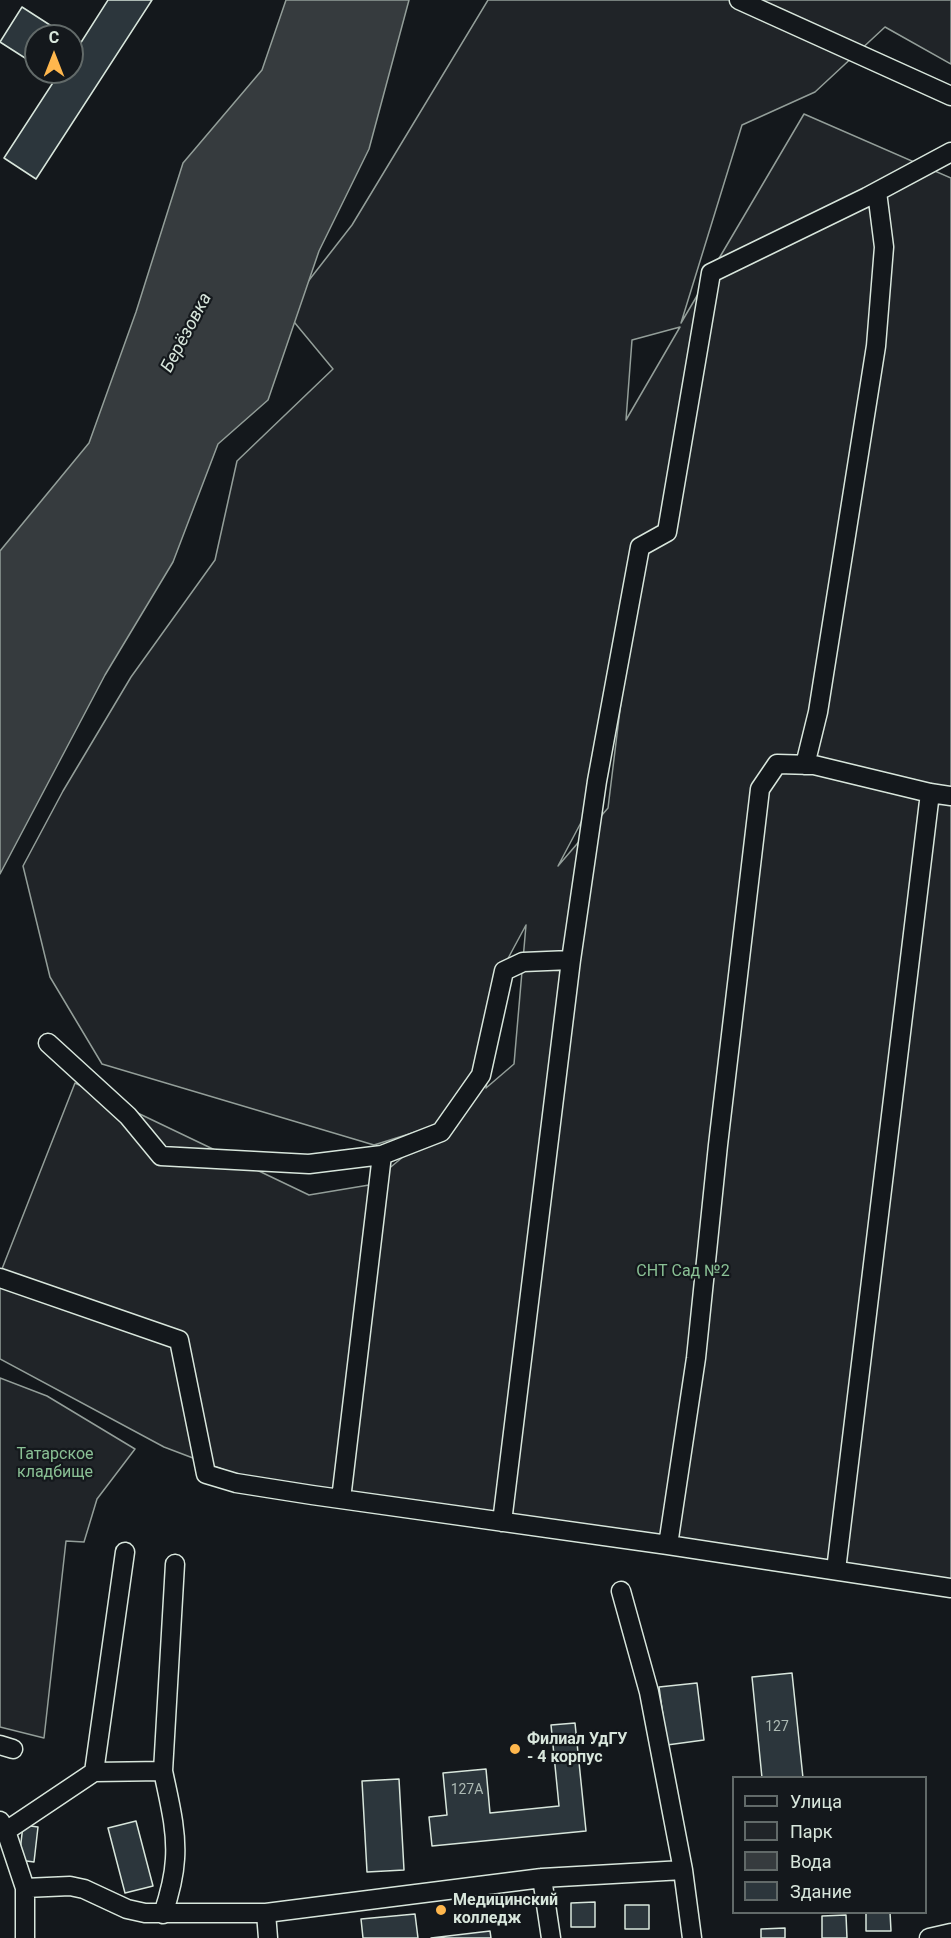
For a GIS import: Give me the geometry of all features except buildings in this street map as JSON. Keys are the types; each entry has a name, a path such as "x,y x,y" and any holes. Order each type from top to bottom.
{"street":[{"path":"739,0 951,96"},
{"path":"502,1522 571,960 597,781 640,547 668,532 711,273 877,192 951,152"},
{"path":"805,765 818,712 876,346 884,247 877,192"},
{"path":"668,1545 696,1358 718,1145 760,789 777,764 805,765 848,772 930,793 951,796"},
{"path":"836,1570 930,793"},
{"path":"48,1043 128,1116 161,1156 309,1164 382,1155 441,1132 481,1075 504,971 523,962 571,960"},
{"path":"341,1500 382,1155"},
{"path":"0,1278 179,1340 206,1474 236,1483 341,1500 668,1545 951,1588"},
{"path":"94,1772 125,1552"},
{"path":"163,1914 171,1888 176,1859 174,1827 163,1771 176,1564"},
{"path":"621,1591 649,1692 683,1870 692,1938"},
{"path":"25,1938 26,1888 3,1826 94,1772 163,1771"},
{"path":"26,1888 70,1886 84,1889 127,1909 163,1914 266,1913 542,1878 683,1870"},
{"path":"542,1878 550,1938"},
{"path":"266,1913 268,1938"},
{"path":"929,1938 951,1933"}],"green space":[{"name":"СНТ Сад №2","path":"488,0 951,0 951,64 885,27 815,92 742,125 681,323 804,114 951,178 951,1580 256,1482 164,1447 0,1359 0,1274 75,1083 309,1195 369,1185 444,1123 374,1145 102,1064 50,977 23,866 63,791 131,677 215,560 237,461 333,369 285,311 352,225","holes":["680,327 626,420 632,340","631,620 608,808 558,866 594,798","526,925 514,1064 486,1088 505,964"]},
{"name":"Татарское кладбище","path":"0,1378 47,1396 135,1449 97,1499 84,1542 66,1541 44,1738 0,1727"}],"water":[{"name":"Берёзовка","path":"286,0 409,0 369,149 319,251 268,400 218,444 173,562 105,675 0,874 0,551 89,443 136,312 183,163 262,70"}],"place":[{"name":"Филиал УдГУ - 4 корпус","path":"515,1749"},
{"name":"Медицинский колледж","path":"441,1910"}]}
